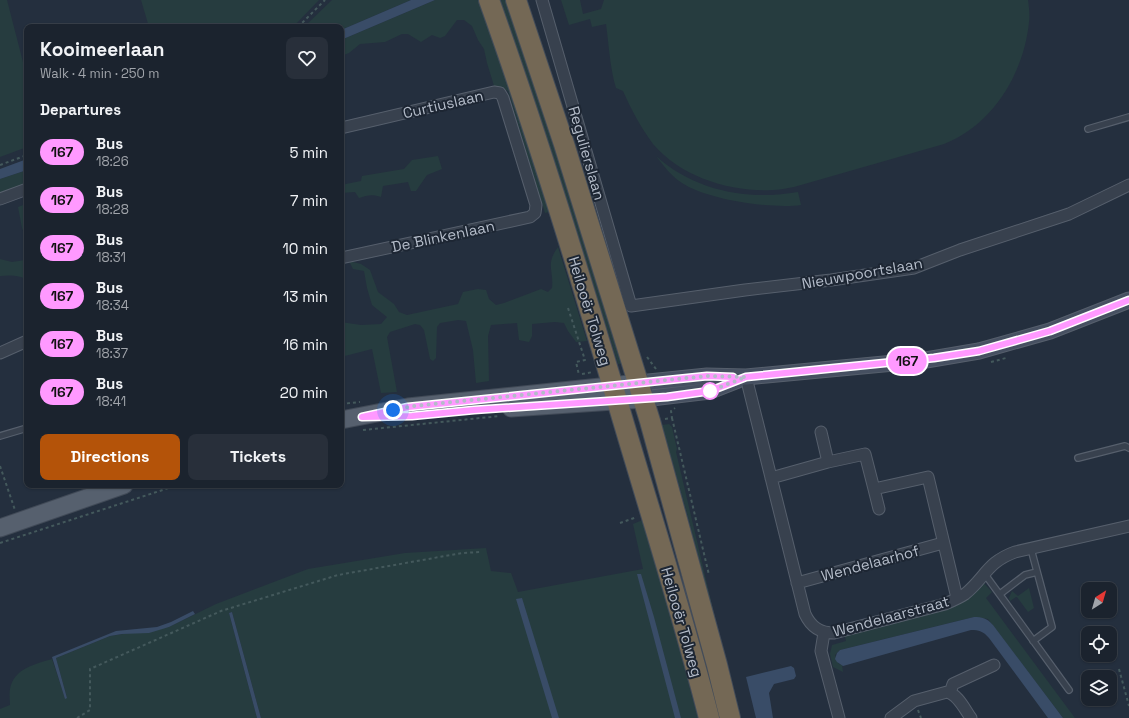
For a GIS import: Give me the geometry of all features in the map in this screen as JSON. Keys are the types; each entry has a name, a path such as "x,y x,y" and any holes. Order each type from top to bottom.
{"highway":[{"name":"Heilooër Tolweg","path":"489,0 533,128 615,394 677,602 709,718"},
{"name":"Heilooër Tolweg","path":"516,0 564,144 660,453 730,718"}],"main road":[{"path":"344,421 359,424 408,407 615,394 641,391 710,391 746,377 926,360 979,351 1050,331 1129,300"},
{"path":"0,528 22,528 117,488"}],"street":[{"name":"Regulierslaan","path":"542,0 631,306"},
{"name":"Curtiuslaan","path":"344,127 494,92 500,93 503,98 536,205"},
{"name":"Nieuwpoortslaan","path":"631,306 914,268 960,250 1068,214 1129,185"},
{"path":"0,199 24,190"},
{"name":"De Blinkenlaan","path":"344,257 530,217 535,213 536,205"},
{"path":"0,353 24,342"},
{"path":"746,377 805,614 813,627 824,633 821,651 839,718"},
{"path":"821,432 828,462"},
{"path":"771,478 828,462 865,454 879,509"},
{"path":"874,489 928,477 957,598"},
{"name":"Wendelaarstraat","path":"824,633 834,633 945,604 968,591 994,563 1007,555 1129,526"},
{"name":"Wendelaarhof","path":"797,583 943,542"},
{"path":"950,692 953,684 994,665"},
{"path":"891,718 914,701 944,692 950,692 956,697 971,718"}],"lane":[{"path":"1088,129 1129,117"},
{"path":"0,436 24,429"},
{"path":"1078,458 1125,446 1129,448"},
{"path":"1031,549 1052,627 1033,641"},
{"path":"1000,594 1025,575 1037,572"},
{"path":"984,573 1069,690"}],"path":[{"path":"301,24 325,0"},
{"path":"0,165 24,156"},
{"path":"568,308 585,360 576,362 579,375"},
{"path":"672,418 710,580"},
{"path":"359,424 431,424"},
{"path":"0,466 22,528"},
{"path":"0,544 22,528 167,488"},
{"path":"620,523 639,516"},
{"path":"77,718 90,710 90,669 221,611 338,575 481,552"},
{"path":"1119,669 1129,706"}],"green space":[{"path":"0,0 7,0 24,66 24,148 0,157"},
{"path":"141,0 319,0 296,24 148,24"},
{"path":"332,0 411,0 344,29 344,24 307,24"},
{"path":"435,0 483,0 524,123 549,212 545,213 508,91 502,88 495,89 484,49 472,26 464,20 457,20 445,36 440,38 432,35 421,42 408,34 402,34 385,42 360,44 349,53 344,55 344,39"},
{"path":"496,0 509,0 625,363 618,364 572,216"},
{"path":"561,0 580,0 583,14 601,9 604,0 1028,0 1029,22 1026,41 1020,60 1013,78 1003,95 977,124 962,135 944,144 794,187 775,190 756,190 723,185 707,180 692,174 664,156 644,132 623,91 616,88 611,65 606,24 592,27 590,19 569,25"},
{"path":"438,156 442,169 427,175 416,191 411,191 408,182 383,186 381,197 370,195 359,198 355,192 344,193 344,184 361,181 362,176 404,169 412,160"},
{"path":"656,156 671,168 688,178 705,185 741,194 760,195 798,192 801,205 773,206 740,202 707,194 682,183 668,171"},
{"path":"24,171 24,185 0,194 0,179"},
{"path":"24,205 24,232 22,228 18,207"},
{"path":"558,247 587,341 576,342 564,323 555,322 532,324 532,336 529,342 519,340 517,323 491,325 488,336 489,381 476,383 473,350 466,321 458,320 440,323 437,327 436,358 433,361 430,359 424,330 420,325 415,324 390,332 387,337 397,392 381,393 372,349 344,356 344,322 361,325 381,324 387,317 372,305 364,271 353,269 349,261 361,264 370,270 378,292 394,304 399,312 407,315 458,304 463,292 478,289 486,290 489,299 496,305 541,289 548,292 552,288 551,263 554,253"},
{"path":"0,259 12,262 24,260 24,278 14,276 0,276"},
{"path":"669,424 672,427 677,449 676,452 721,643 662,425"},
{"path":"645,519 686,657 690,689 698,718 261,718 232,612 229,613 257,718 0,718 0,709 10,705 10,691 12,682 16,676 26,668 52,659 65,698 67,698 56,658 110,636 169,627 216,604 308,569 405,553 486,548 491,571 511,573 518,592 643,569 633,524"},
{"path":"983,582 992,592 986,598 1075,718 1063,718 988,619 974,617 840,650 835,655 839,664 842,665 843,672 833,667 830,654 832,645 846,641 845,636 946,609 967,598"},
{"path":"1029,588 1034,608 1028,612 1017,597 1010,601 1009,598 1012,591 1018,596"}],"water":[{"path":"411,0 435,0 344,39 344,29"},
{"path":"24,160 24,171 0,179 0,169"},
{"path":"637,574 641,574 681,718 675,718"},
{"path":"522,598 559,718 552,718 516,599"},
{"path":"193,611 195,614 169,627 149,633 110,636 56,658 67,698 65,699 52,657 116,631 157,627"},
{"path":"232,612 261,718 257,718 229,613"},
{"path":"974,617 984,618 993,625 1063,718 1048,718 983,632 971,630 843,666 835,659 840,650"},
{"path":"791,666 794,668 796,676 794,679 774,684 769,693 773,718 756,718 746,677"}],"bus line":[{"name":"167","path":"733,377 707,376 414,406 362,417 412,416 474,410 667,397 710,391 746,377 934,358 979,351 1050,331 1129,300"}],"route":[{"path":"393,410 414,406 707,376 746,377 710,391"}]}
